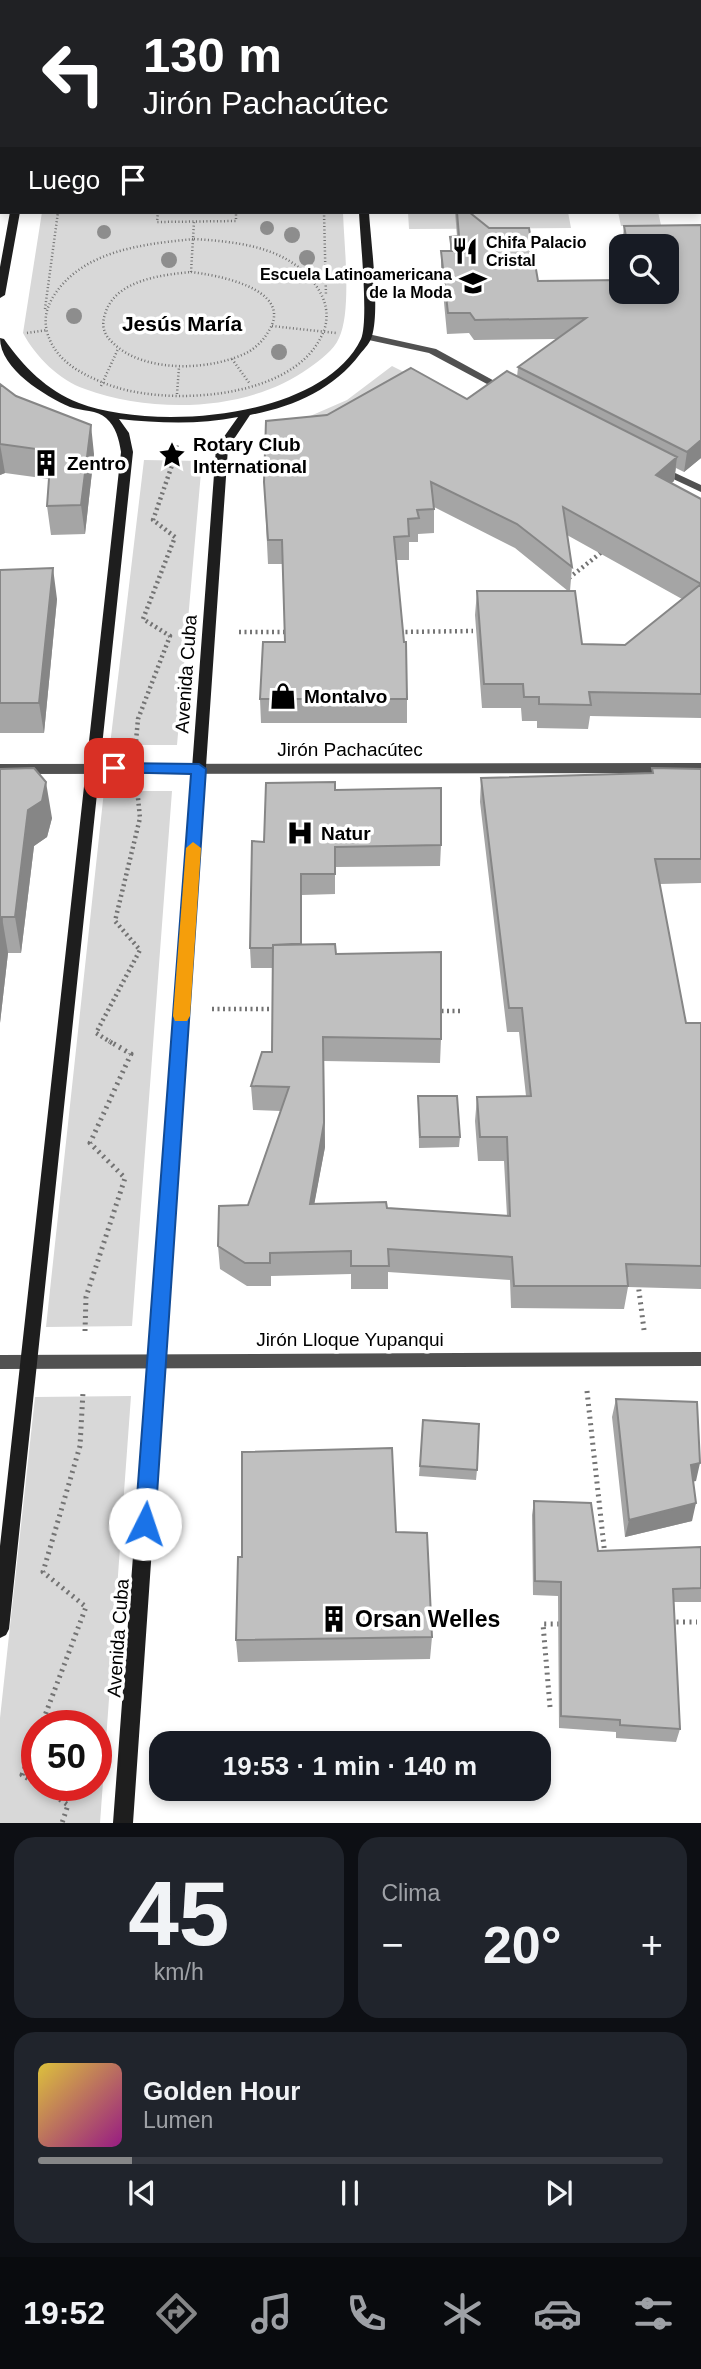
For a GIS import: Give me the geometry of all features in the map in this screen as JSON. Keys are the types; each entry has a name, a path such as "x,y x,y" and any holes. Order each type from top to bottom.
{"main road":[{"path":"0,295 15,214"},
{"path":"0,341 14,362 43,389 82,408 109,414 180,421 245,415 280,405 325,383 351,362 368,337 364,214"},
{"path":"0,1629 127,452 123,433 109,414"},
{"name":"Avenida Cuba","path":"123,1823 222,448 245,415"}],"street":[{"path":"368,337 432,351 517,395"},
{"path":"652,464 701,489"},
{"name":"Jirón Pachacútec","path":"0,769 701,768"},
{"name":"Jirón Lloque Yupanqui","path":"0,1362 701,1359"}],"path":[{"path":"58,214 44,316 48,342 68,366 103,384 140,394 177,397 237,390 285,372 311,353 326,331 329,314 326,297 324,214"},
{"path":"158,214 157,222 236,221 236,214"},
{"path":"191,272 194,222"},
{"path":"44,316 54,292 77,270 88,264 110,253 150,242 194,239 238,243 278,255 308,273 326,297"},
{"path":"191,272 220,275 244,282 262,294 272,309 272,326 265,338 251,350 232,359 180,367 135,358 118,349 106,335 103,320 108,306 141,281 191,272"},
{"path":"272,326 368,337"},
{"path":"82,408 103,384 118,349"},
{"path":"177,397 180,367"},
{"path":"47,1710 86,1607 43,1572 80,1446 86,1297 125,1178 90,1143 131,1054 96,1033 140,950 115,921 140,818 134,768 138,719 170,636 143,619 175,537 153,520 177,454 180,421"},
{"path":"565,581 606,548"},
{"path":"390,632 473,631"},
{"path":"209,633 292,632"},
{"path":"182,1009 289,1010"},
{"path":"423,1011 463,1011"},
{"path":"637,1278 648,1359"},
{"path":"584,1359 606,1567"},
{"path":"661,1622 698,1622"},
{"path":"550,1707 543,1624 570,1624"},
{"path":"62,1801 68,1805 62,1823"}],"shaded area":[{"path":"42,214 343,214 346,295 339,338 322,358 285,383 230,401 200,404 170,405 112,397 66,380 49,367 23,333"},
{"path":"408,214 568,214 571,228 409,229"},
{"path":"618,214 658,214 661,225 621,226"},
{"path":"392,366 410,375 294,436 262,437 347,400"},
{"path":"144,460 202,461 177,745 110,745"},
{"path":"104,791 172,791 132,1326 46,1327"},
{"path":"131,1396 108,1710 21,1710 21,1801 102,1801 100,1823 0,1823 0,1718 35,1397"}],"building":[{"path":"457,214 472,214 489,228 529,228 538,281 609,280 609,304 679,304 679,234 626,234 624,226 701,225 701,440 687,452 518,367 586,318 475,320 470,313 448,313 441,251 452,251 450,237 459,236"},
{"path":"411,368 467,399 507,371 677,457 656,475 701,499 701,584 563,507 572,567 517,524 431,482 434,509 417,510 419,518 408,519 409,536 394,537 406,642 407,699 260,699 263,642 285,642 282,540 268,540 264,482 266,421 327,415"},
{"path":"0,384 16,396 91,425 81,505 47,506 51,451 0,444"},
{"path":"53,568 39,703 0,703 0,570"},
{"path":"701,584 701,694 589,692 591,705 539,704 539,697 524,697 523,684 484,684 477,591 575,591 582,644 625,645"},
{"path":"34,768 46,782 42,801 28,810 15,917 2,917 0,931 0,769"},
{"path":"652,768 701,769 701,859 655,859 686,1023 701,1023 701,1266 626,1264 628,1286 514,1286 512,1257 388,1249 389,1266 351,1266 351,1251 270,1253 270,1263 245,1263 218,1246 219,1206 248,1205 289,1087 251,1086 262,1052 272,1052 273,945 335,944 336,954 441,952 441,1039 323,1037 324,1123 310,1204 386,1202 387,1208 510,1216 507,1137 480,1137 477,1097 531,1096 522,1008 509,1008 481,778 653,773"},
{"path":"335,782 335,790 441,788 441,845 335,847 335,874 301,874 301,944 250,948 252,841 264,842 266,783"},
{"path":"418,1096 457,1096 460,1137 420,1137"},
{"path":"616,1399 697,1402 700,1463 691,1465 696,1503 629,1520"},
{"path":"423,1420 479,1424 477,1470 420,1466"},
{"path":"392,1448 396,1532 427,1533 432,1637 236,1640 238,1557 242,1557 242,1452"},
{"path":"534,1501 591,1503 598,1551 701,1547 701,1588 673,1589 680,1729 620,1725 620,1720 561,1716 561,1582 535,1581"}],"slow traffic":[{"path":"181,1016 193,848"}],"place":[{"name":"Chifa Palacio Cristal","path":"465,251"},
{"name":"Escuela Latinoamericana de la Moda","path":"473,283"},
{"name":"Rotary Club International","path":"172,455"},
{"name":"Zentro","path":"46,463"},
{"name":"Montalvo","path":"283,696"},
{"name":"Natur","path":"300,833"},
{"name":"Orsan Welles","path":"334,1619"}],"district":[{"name":"Jesús María","path":"182,323"}],"route":[{"path":"114,768 199,769 145,1524"}]}
